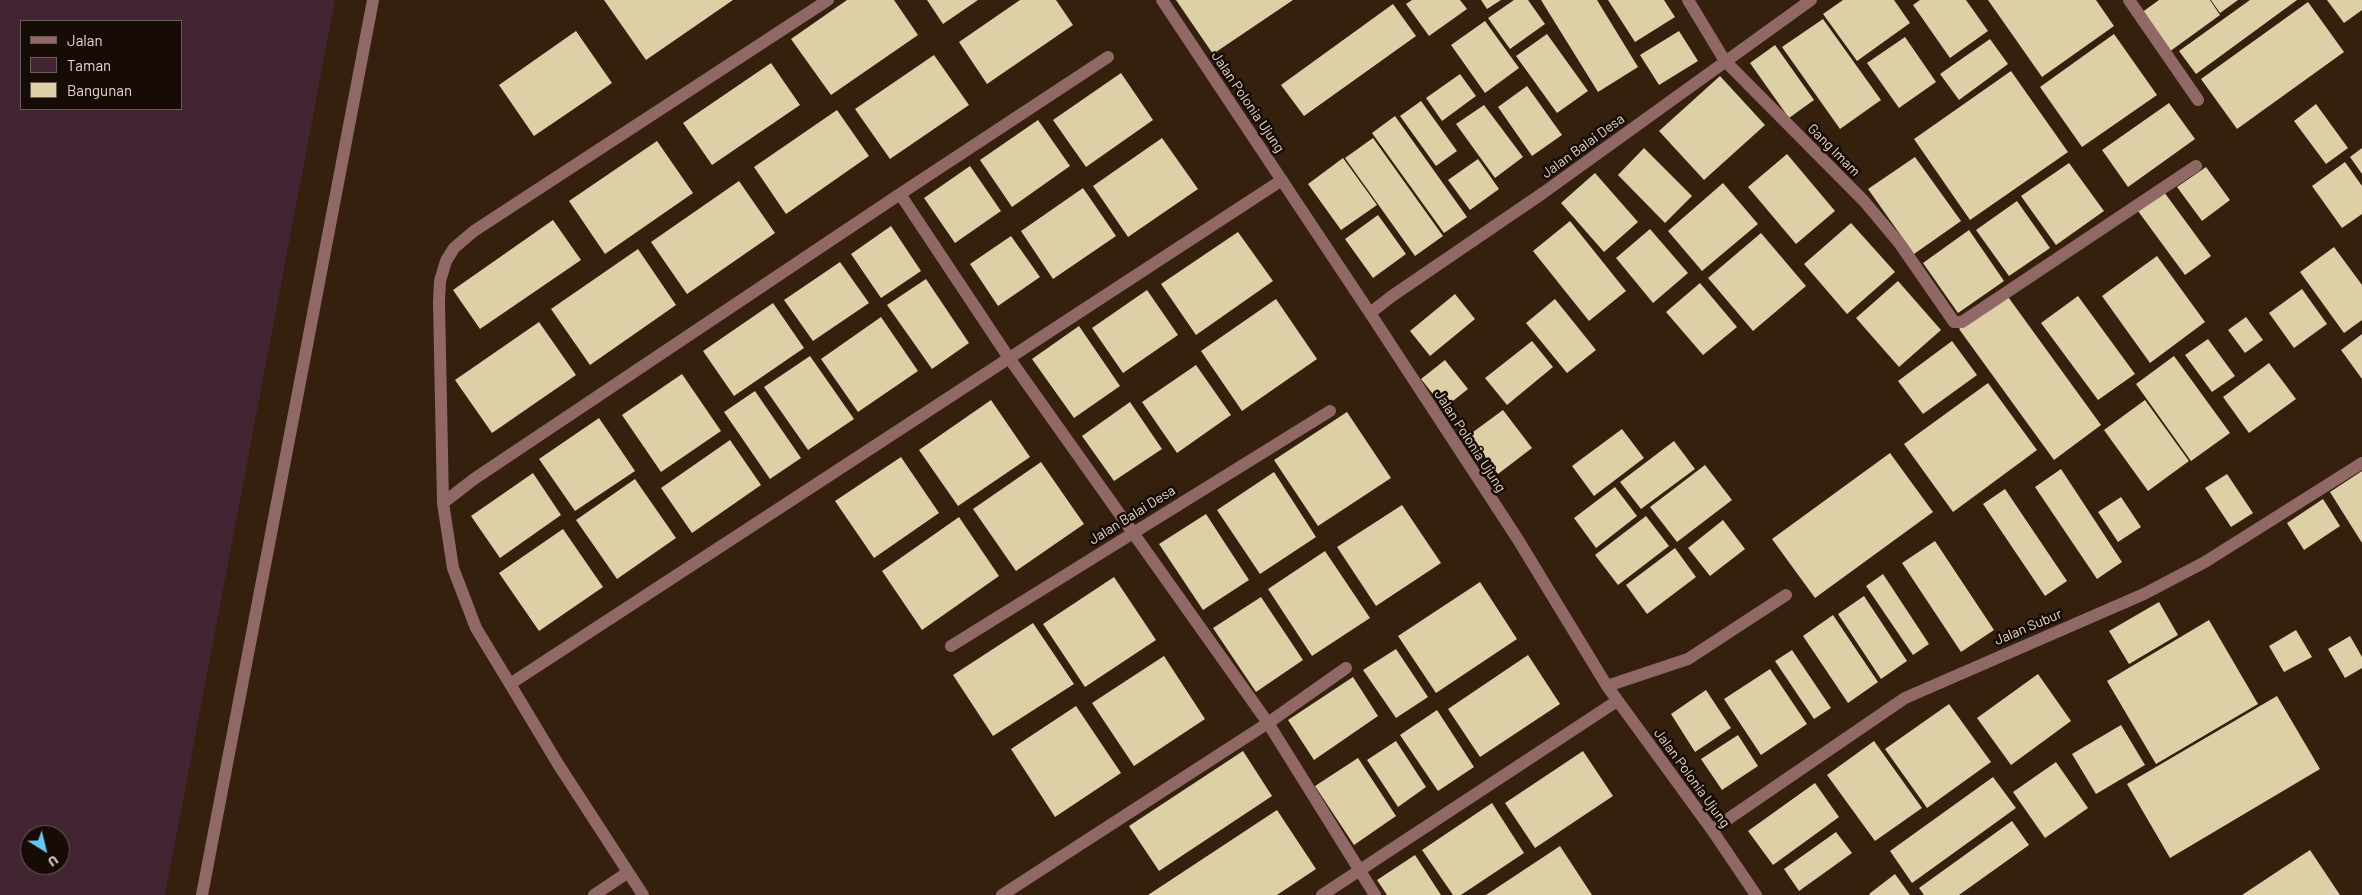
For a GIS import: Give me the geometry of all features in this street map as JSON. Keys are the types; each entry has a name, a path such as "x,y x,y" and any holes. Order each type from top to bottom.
{"street":[{"path":"202,895 373,0"},
{"path":"643,895 627,873 476,628 453,568 443,503 440,281 446,262 454,248 474,231 828,0"},
{"name":"Jalan Polonia Ujung","path":"1162,0 1370,313 1516,538 1606,686 1712,830 1756,895"},
{"name":"Gang Imam","path":"1688,0 1725,61 1864,202 1900,244 1953,320 1957,322 1962,322 2196,166"},
{"name":"Jalan Balai Desa","path":"1370,313 1543,193 1811,0"},
{"path":"2129,0 2198,100"},
{"path":"443,503 482,473 1108,57"},
{"path":"510,684 1282,180"},
{"path":"900,194 1009,358 1268,723 1375,895"},
{"name":"Jalan Balai Desa","path":"952,646 1132,532 1330,411"},
{"name":"Jalan Subur","path":"1712,830 1905,698 2144,594 2196,567 2362,463"},
{"path":"1606,686 1688,660 1786,594"},
{"path":"1002,895 1268,723 1346,668"},
{"path":"1322,895 1617,701"},
{"path":"594,895 627,873"}],"green space":[{"path":"0,0 335,0 165,895 0,895"}],"building":[{"path":"604,0 733,0 646,60"},
{"path":"847,0 894,0 918,35 831,95 791,39"},
{"path":"927,0 978,0 943,24"},
{"path":"1020,0 1056,0 1073,25 987,84 959,42"},
{"path":"1176,0 1293,0 1213,54"},
{"path":"1412,0 1460,0 1467,9 1429,36 1406,4"},
{"path":"1481,0 1501,0 1487,9"},
{"path":"1514,0 1528,0 1545,24 1510,49 1488,18"},
{"path":"1541,0 1597,0 1638,67 1598,92"},
{"path":"1608,0 1664,0 1675,17 1635,42"},
{"path":"1843,0 1894,0 1910,23 1857,61 1823,14"},
{"path":"1920,0 1966,0 1988,31 1950,58 1913,5"},
{"path":"1988,0 2096,0 2114,26 2042,77"},
{"path":"2159,0 2210,0 2220,15 2169,52 2141,13"},
{"path":"2211,0 2238,0 2220,13"},
{"path":"2250,0 2297,0 2196,74 2179,51"},
{"path":"2327,0 2362,0 2362,10 2344,23"},
{"path":"2308,2 2344,52 2237,129 2201,79"},
{"path":"1393,4 1416,36 1304,116 1281,85"},
{"path":"1823,19 1881,100 1840,129 1782,47"},
{"path":"1485,21 1519,68 1485,93 1451,45"},
{"path":"576,31 612,83 534,136 499,85"},
{"path":"1679,31 1698,61 1659,85 1640,55"},
{"path":"1547,34 1588,91 1557,113 1516,56"},
{"path":"2114,34 2157,95 2082,147 2040,87"},
{"path":"1905,37 1936,82 1899,108 1867,63"},
{"path":"1990,39 2008,64 1959,100 1940,74"},
{"path":"1775,45 1814,100 1789,118 1750,63"},
{"path":"934,55 969,105 890,159 855,109"},
{"path":"771,63 800,105 712,165 683,123"},
{"path":"2011,71 2068,152 1970,220 1914,139"},
{"path":"1121,73 1153,120 1086,167 1053,120"},
{"path":"1460,74 1476,96 1442,121 1426,98"},
{"path":"1720,76 1765,125 1704,180 1659,131"},
{"path":"1527,86 1562,135 1532,156 1498,107"},
{"path":"1421,101 1457,151 1436,166 1400,116"},
{"path":"2169,103 2195,139 2128,187 2102,150"},
{"path":"2316,104 2348,148 2326,164 2294,121"},
{"path":"1484,105 1523,157 1495,178 1456,124"},
{"path":"837,110 869,156 786,214 754,167"},
{"path":"1395,116 1467,217 1444,233 1372,133"},
{"path":"1038,120 1070,166 1012,207 980,160"},
{"path":"1162,138 1198,189 1128,237 1093,186"},
{"path":"1373,138 1443,236 1415,256 1345,158"},
{"path":"657,141 693,193 605,254 569,201"},
{"path":"1644,148 1692,196 1665,223 1618,175"},
{"path":"2362,148 2362,174 2350,157"},
{"path":"1787,154 1835,211 1796,244 1748,187"},
{"path":"1915,157 1961,221 1914,254 1868,189"},
{"path":"1343,158 1377,205 1341,230 1308,184"},
{"path":"1478,159 1499,189 1470,210 1448,180"},
{"path":"2345,162 2362,186 2362,214 2342,228 2312,186"},
{"path":"2069,163 2104,211 2056,245 2021,196"},
{"path":"970,166 1001,211 955,243 924,198"},
{"path":"2206,167 2230,200 2202,221 2177,187"},
{"path":"1595,173 1638,222 1604,252 1561,203"},
{"path":"739,181 775,233 687,294 651,242"},
{"path":"1723,183 1758,224 1702,271 1668,231"},
{"path":"1083,188 1116,236 1053,279 1021,231"},
{"path":"2164,192 2211,256 2185,275 2138,211"},
{"path":"2017,201 2050,248 2009,276 1976,230"},
{"path":"1378,215 1406,254 1373,278 1345,239"},
{"path":"553,220 581,260 480,329 453,290"},
{"path":"1570,221 1626,291 1589,321 1533,251"},
{"path":"1851,223 1895,272 1847,314 1804,264"},
{"path":"891,226 921,271 881,298 851,254"},
{"path":"1650,229 1688,273 1653,303 1616,258"},
{"path":"1969,230 2004,281 1958,313 1923,263"},
{"path":"1238,232 1273,281 1196,335 1161,284"},
{"path":"1761,233 1806,286 1753,331 1708,278"},
{"path":"1011,236 1040,277 998,306 970,264"},
{"path":"2334,247 2362,285 2362,320 2344,333 2300,272"},
{"path":"638,249 676,305 590,365 551,309"},
{"path":"2157,256 2205,322 2150,363 2102,296"},
{"path":"840,262 869,303 813,341 784,300"},
{"path":"926,279 969,343 932,369 887,305"},
{"path":"1898,281 1941,330 1899,367 1856,318"},
{"path":"1700,283 1737,327 1703,355 1666,312"},
{"path":"2302,289 2327,324 2294,348 2269,313"},
{"path":"1147,290 1178,335 1123,373 1092,328"},
{"path":"1455,294 1475,319 1430,356 1410,331"},
{"path":"2006,294 2101,425 2054,460 1959,329"},
{"path":"2078,296 2135,374 2098,400 2041,323"},
{"path":"1276,299 1317,359 1242,411 1201,351"},
{"path":"1555,299 1596,350 1567,373 1526,323"},
{"path":"773,303 804,348 734,396 703,351"},
{"path":"881,317 918,371 858,412 821,359"},
{"path":"2246,317 2263,340 2245,353 2228,330"},
{"path":"539,322 576,375 492,433 455,380"},
{"path":"1079,326 1120,386 1074,418 1032,359"},
{"path":"2362,334 2362,379 2341,350"},
{"path":"2208,339 2235,376 2212,392 2185,355"},
{"path":"1532,341 1553,367 1507,405 1485,378"},
{"path":"1952,341 1977,375 1923,414 1898,381"},
{"path":"810,356 854,419 808,450 764,387"},
{"path":"2174,356 2230,433 2191,461 2136,384"},
{"path":"1445,360 1468,389 1444,408 1421,379"},
{"path":"2269,363 2296,399 2249,433 2223,397"},
{"path":"1196,365 1231,415 1177,453 1142,402"},
{"path":"682,374 721,431 661,472 622,415"},
{"path":"1988,383 2037,450 1953,512 1904,444"},
{"path":"755,391 801,458 770,479 724,412"},
{"path":"991,400 1030,457 958,506 919,450"},
{"path":"2145,400 2189,461 2148,491 2104,430"},
{"path":"1130,402 1162,449 1114,481 1082,436"},
{"path":"1503,410 1532,448 1498,474 1469,435"},
{"path":"1347,412 1391,478 1318,526 1274,460"},
{"path":"599,418 635,471 575,511 539,459"},
{"path":"1622,429 1644,458 1594,496 1572,466"},
{"path":"730,440 761,485 692,533 661,488"},
{"path":"1674,441 1695,469 1641,509 1620,482"},
{"path":"1890,453 1933,512 1815,598 1772,539"},
{"path":"901,457 939,513 874,558 835,501"},
{"path":"1041,462 1084,524 1016,571 973,509"},
{"path":"1705,465 1732,500 1677,542 1650,507"},
{"path":"2061,469 2122,562 2097,579 2035,487"},
{"path":"2362,471 2362,543 2330,492"},
{"path":"1274,472 1316,537 1260,574 1217,510"},
{"path":"533,473 561,515 500,558 471,516"},
{"path":"2227,474 2253,513 2231,527 2205,488"},
{"path":"635,479 676,538 617,579 576,520"},
{"path":"1615,487 1637,516 1596,548 1574,518"},
{"path":"2005,489 2067,581 2045,596 1983,504"},
{"path":"2121,497 2141,527 2118,542 2098,512"},
{"path":"2323,499 2340,526 2304,550 2287,523"},
{"path":"1402,505 1441,563 1376,606 1337,547"},
{"path":"1206,514 1249,580 1203,610 1159,544"},
{"path":"1646,516 1669,546 1618,585 1595,555"},
{"path":"959,517 999,576 922,630 882,571"},
{"path":"1723,520 1745,549 1710,576 1688,548"},
{"path":"563,529 603,587 539,631 499,573"},
{"path":"1935,541 1994,630 1961,652 1902,563"},
{"path":"1675,548 1696,577 1647,614 1626,585"},
{"path":"1325,551 1370,618 1312,656 1268,589"},
{"path":"1883,574 1929,644 1913,655 1866,586"},
{"path":"1114,577 1156,640 1085,687 1043,624"},
{"path":"1480,582 1517,639 1436,693 1398,636"},
{"path":"1864,596 1907,661 1881,679 1838,614"},
{"path":"1261,597 1303,660 1256,692 1213,628"},
{"path":"2159,602 2178,635 2129,664 2109,631"},
{"path":"1833,615 1878,682 1848,703 1803,636"},
{"path":"2209,620 2258,704 2156,764 2107,681"},
{"path":"1033,623 1074,684 993,736 953,675"},
{"path":"2296,630 2312,657 2284,672 2269,646"},
{"path":"2350,636 2362,657 2362,668 2345,678 2328,649"},
{"path":"1396,649 1428,697 1396,718 1363,670"},
{"path":"1792,650 1831,708 1814,719 1775,661"},
{"path":"1528,655 1560,704 1480,757 1448,709"},
{"path":"1164,656 1205,719 1134,766 1092,703"},
{"path":"1770,669 1807,724 1761,755 1724,699"},
{"path":"2038,674 2071,721 2011,765 1977,718"},
{"path":"1353,677 1378,716 1314,760 1288,720"},
{"path":"1706,690 1731,728 1695,752 1671,714"},
{"path":"2277,696 2320,769 2170,858 2127,784"},
{"path":"1949,704 1991,762 1927,808 1885,749"},
{"path":"1076,706 1121,773 1055,817 1011,749"},
{"path":"1437,710 1474,767 1438,791 1400,735"},
{"path":"2121,725 2145,765 2096,794 2072,754"},
{"path":"1738,735 1758,766 1722,790 1701,759"},
{"path":"1396,741 1426,787 1398,807 1367,760"},
{"path":"1874,741 1922,808 1875,841 1827,775"},
{"path":"1243,751 1272,796 1159,871 1129,826"},
{"path":"1583,751 1613,796 1535,848 1505,803"},
{"path":"1358,758 1396,816 1354,845 1315,786"},
{"path":"2056,762 2088,808 2045,838 2013,792"},
{"path":"1993,777 2016,808 1912,883 1890,851"},
{"path":"1815,783 1839,817 1773,865 1748,831"},
{"path":"1492,803 1524,853 1461,895 1453,895 1422,850"},
{"path":"1277,810 1316,869 1277,895 1148,895"},
{"path":"2012,821 2029,845 1959,895 1924,895 1919,888"},
{"path":"1836,832 1852,853 1799,891 1784,869"},
{"path":"1560,846 1592,895 1486,895"},
{"path":"2310,850 2340,895 2242,895"},
{"path":"1415,855 1441,895 1387,895 1377,880"},
{"path":"1895,874 1910,895 1869,894"}]}
